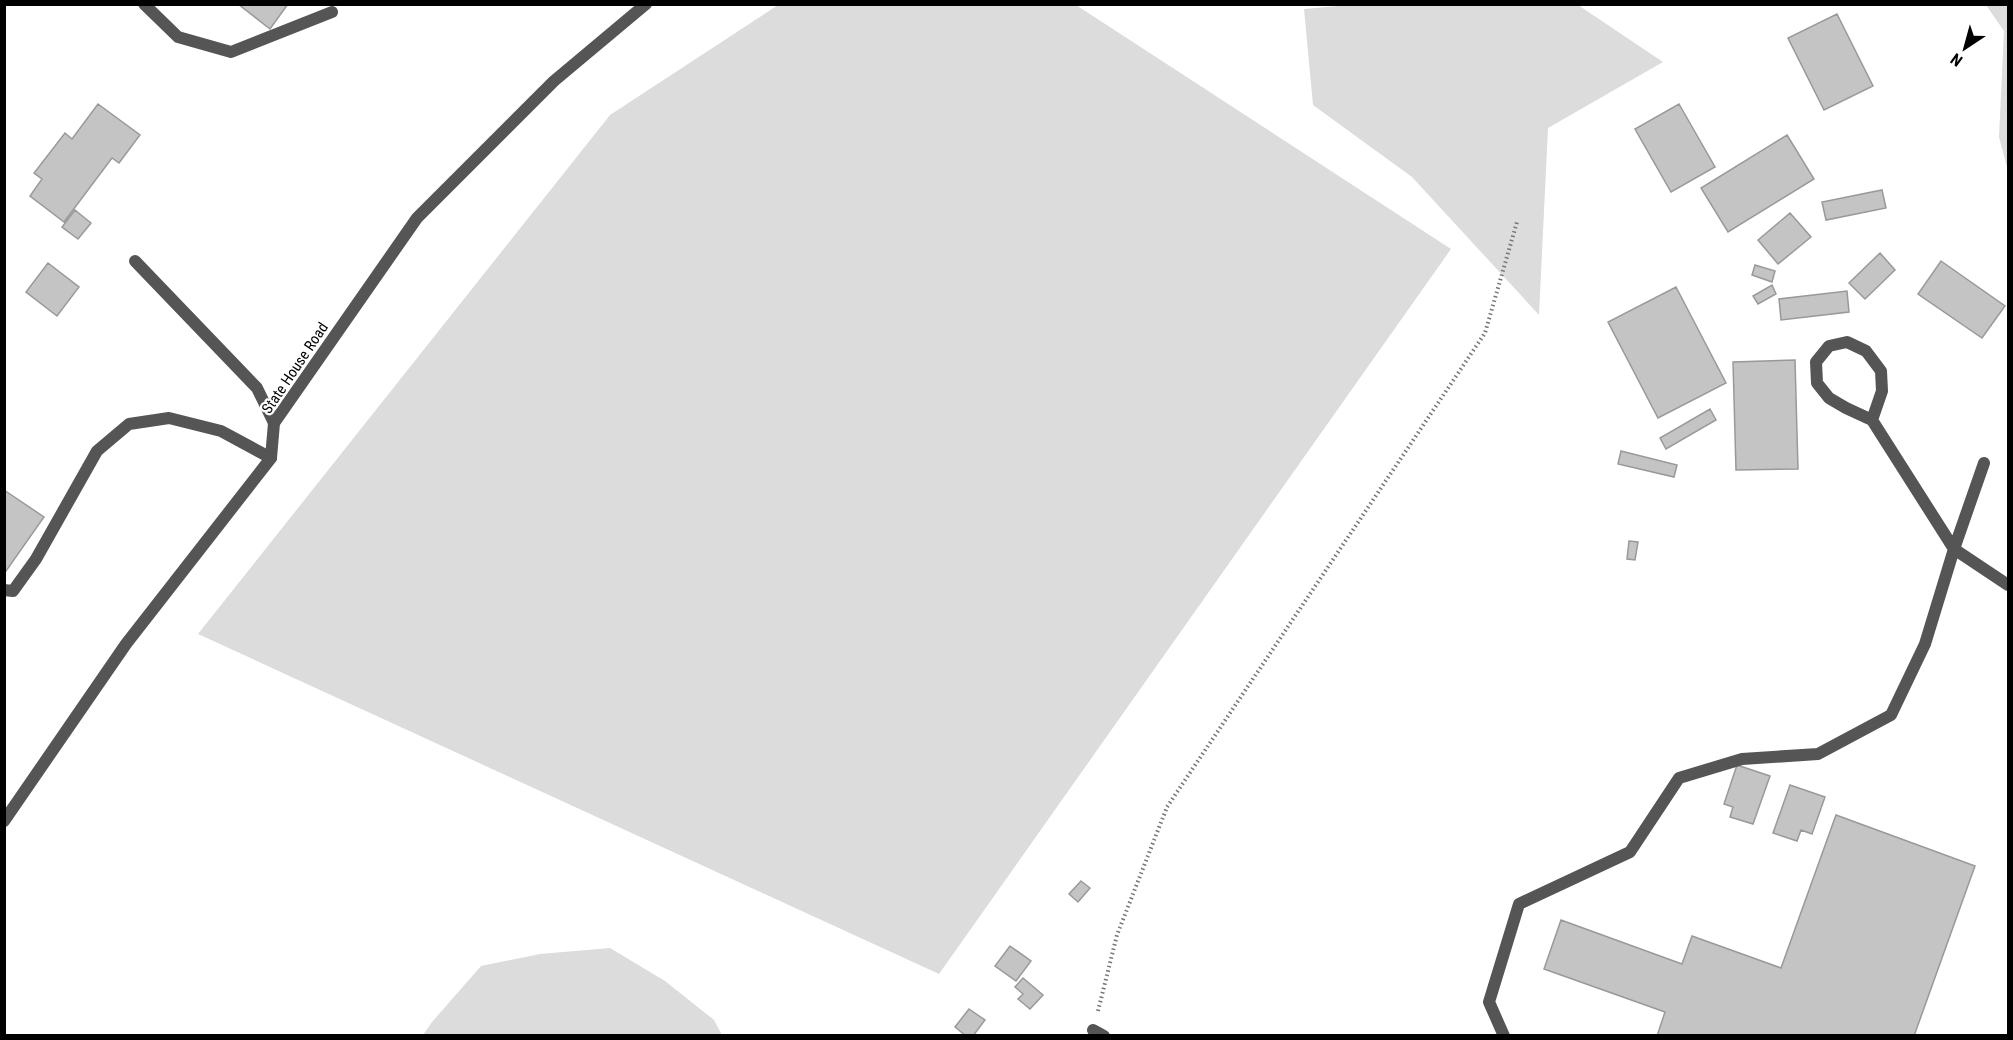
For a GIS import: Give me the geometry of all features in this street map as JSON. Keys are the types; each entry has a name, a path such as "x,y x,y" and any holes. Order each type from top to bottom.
{"street":[{"path":"144,4 178,37 231,52 332,12"},
{"name":"State House Road","path":"271,458 274,423 417,218 554,81 646,4"},
{"path":"135,261 257,388 274,423"},
{"path":"1872,420 1882,391 1881,371 1866,351 1846,342 1829,346 1816,362 1817,383 1829,398 1872,420 1954,549 2008,585"},
{"path":"4,590 13,591 36,559 97,451 129,424 169,418 222,431 271,458 126,644 4,821"},
{"path":"1503,1035 1490,1002 1518,904 1630,852 1678,778 1742,759 1818,754 1891,715 1925,644 1954,549 1984,464"}],"path":[{"path":"1098,1033 1117,935 1167,807 1485,333 1517,222"}],"shaded area":[{"path":"1361,4 1578,5 1663,62 1548,128 1539,315 1412,177 1313,105 1304,9"},
{"path":"778,5 1076,5 1451,249 939,974 198,634 610,115"},
{"path":"1986,5 2008,5 2008,171 1999,137 2004,31"},
{"path":"610,948 665,981 714,1020 722,1035 423,1035 481,966 540,954"}],"building":[{"path":"238,4 288,4 270,29"},
{"path":"1837,14 1873,86 1824,110 1788,38"},
{"path":"98,104 140,135 119,163 112,158 64,222 30,196 42,179 34,173 65,133 72,139"},
{"path":"1679,104 1715,167 1671,192 1635,129"},
{"path":"1787,135 1814,179 1728,232 1701,188"},
{"path":"1882,190 1886,208 1826,220 1822,202"},
{"path":"75,210 91,223 78,239 62,227"},
{"path":"1790,213 1811,237 1778,264 1758,240"},
{"path":"1880,253 1895,270 1865,299 1849,283"},
{"path":"1941,261 2005,306 1982,338 1918,294"},
{"path":"48,263 79,287 57,316 26,292"},
{"path":"1755,265 1775,271 1772,282 1752,275"},
{"path":"1772,285 1776,294 1758,304 1753,296"},
{"path":"1676,287 1726,383 1658,418 1608,322"},
{"path":"1847,291 1849,312 1781,320 1779,299"},
{"path":"1795,360 1798,469 1736,470 1733,362"},
{"path":"1710,409 1716,420 1666,449 1660,438"},
{"path":"1621,451 1677,465 1674,477 1618,464"},
{"path":"4,490 44,517 4,574"},
{"path":"1629,541 1638,542 1635,560 1627,559"},
{"path":"1737,765 1770,776 1753,824 1730,817 1733,807 1724,804"},
{"path":"1790,785 1825,797 1812,834 1801,830 1797,841 1773,833"},
{"path":"1836,815 1975,866 1914,1036 1657,1036 1665,1012 1544,969 1561,920 1682,964 1692,936 1781,968"},
{"path":"1081,881 1090,888 1078,902 1069,894"},
{"path":"1010,946 1031,961 1016,981 995,966"},
{"path":"1023,978 1043,995 1030,1009 1018,999 1023,994 1015,987"},
{"path":"969,1009 985,1020 973,1036 966,1036 955,1027"}]}
